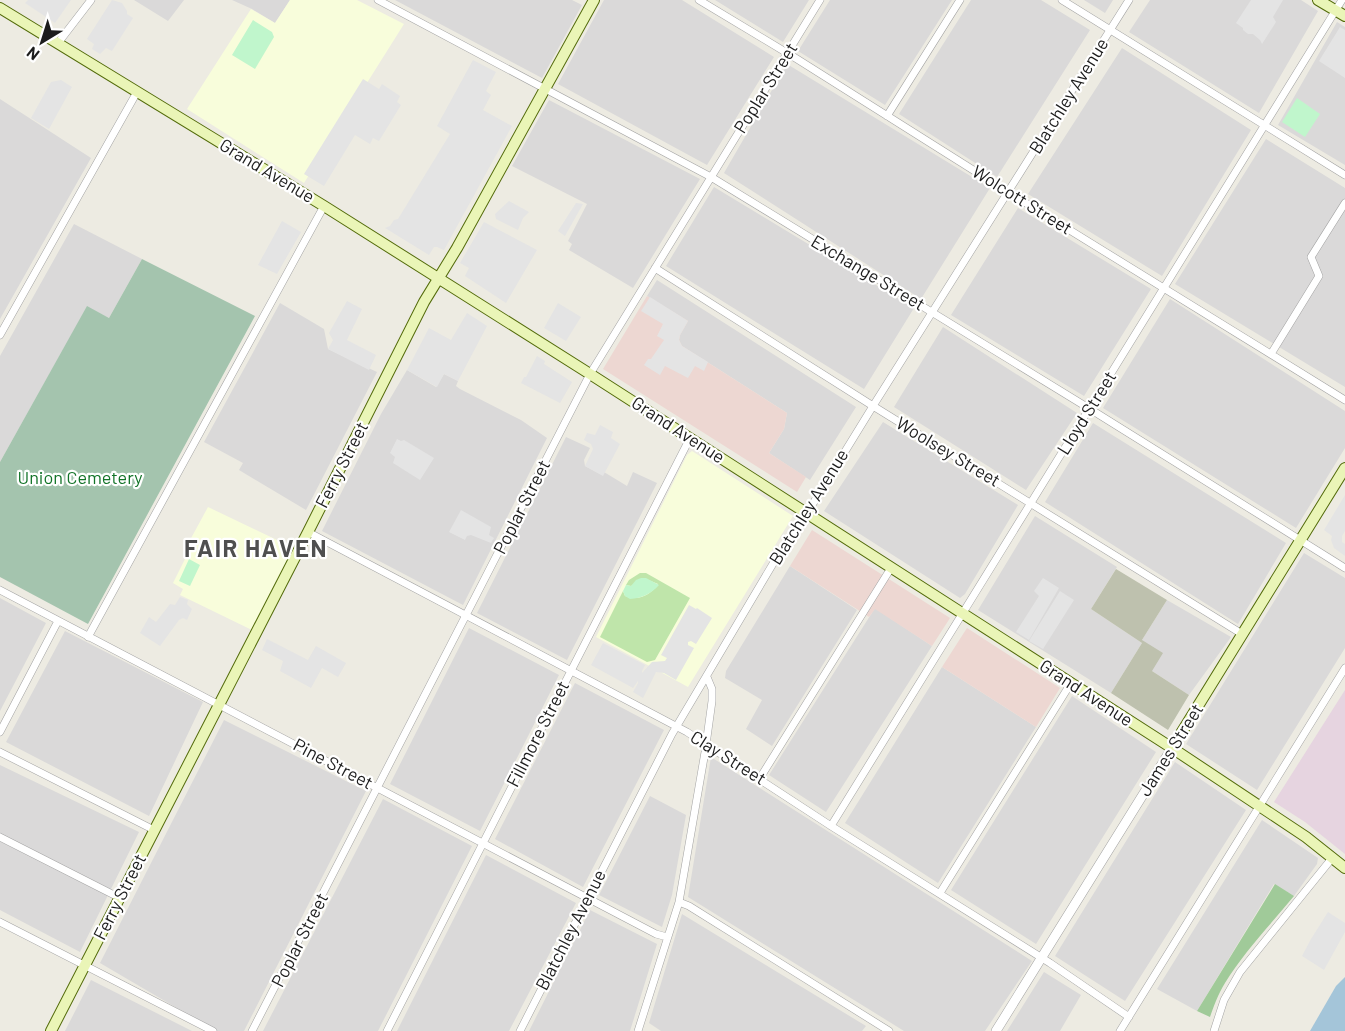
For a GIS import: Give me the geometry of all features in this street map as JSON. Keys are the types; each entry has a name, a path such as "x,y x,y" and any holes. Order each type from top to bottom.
{"main road":[{"name":"Ferry Street","path":"51,1031 424,302 457,248 593,0"},
{"path":"1318,0 1340,14"},
{"name":"Grand Avenue","path":"0,8 324,206 590,374 1172,748 1306,837 1345,868"},
{"name":"James Street","path":"1172,748 1345,468"}],"street":[{"path":"58,43 91,0"},
{"name":"Exchange Street","path":"378,0 711,177 1345,568"},
{"name":"Wolcott Street","path":"699,0 1345,400"},
{"name":"Poplar Street","path":"252,1031 590,374 820,0"},
{"path":"887,116 960,0"},
{"path":"1062,0 1345,175"},
{"name":"Blatchley Avenue","path":"520,1031 676,726 774,562 1129,0"},
{"name":"Lloyd Street","path":"831,826 1264,125 1340,14 1342,0"},
{"path":"0,335 137,92"},
{"path":"1271,354 1319,276 1311,256 1345,203"},
{"path":"88,637 324,206"},
{"name":"Woolsey Street","path":"655,268 1242,634"},
{"name":"Fillmore Street","path":"387,1031 690,438"},
{"name":"Clay Street","path":"308,532 676,726 940,893 1129,1017"},
{"path":"760,778 891,568"},
{"name":"Pine Street","path":"0,590 656,934 667,937"},
{"path":"0,732 58,621"},
{"path":"1120,1031 1345,668"},
{"path":"640,1030 679,902 712,689 707,677"},
{"path":"940,893 1071,683"},
{"name":"James Street","path":"996,1031 1172,748"},
{"path":"0,752 154,830"},
{"path":"0,837 120,898"},
{"path":"1214,1031 1224,1000 1240,972 1333,857"},
{"path":"679,902 689,906 875,1027 889,1031"},
{"path":"0,922 213,1031"}],"shaded area":[{"path":"28,0 71,0 55,23 25,3"},
{"path":"112,0 122,3 127,14 133,18 112,51 106,48 100,54 92,49 94,44 87,39"},
{"path":"134,0 184,0 168,21"},
{"path":"232,0 290,0 275,23"},
{"path":"290,0 357,0 404,24 304,183 187,109 251,9 275,23"},
{"path":"395,0 572,0 582,5 542,78"},
{"path":"604,0 682,0 774,57 707,165 558,84"},
{"path":"715,0 809,0 783,42"},
{"path":"830,0 952,0 885,105 798,51"},
{"path":"971,0 1041,0 1090,30 997,177 899,114"},
{"path":"1084,0 1113,0 1105,13"},
{"path":"1150,0 1301,0 1318,11 1259,113 1129,32"},
{"path":"1251,0 1283,0 1273,17 1276,22 1262,44 1253,34 1248,34 1236,23"},
{"path":"1337,22 1345,27 1345,165 1278,125"},
{"path":"1340,27 1345,30 1345,78 1319,61"},
{"path":"1122,48 1251,130 1162,276 1028,194"},
{"path":"473,60 496,72 486,91 491,95 483,110 512,126 444,250 434,247 429,255 385,228 398,219 450,134 437,126"},
{"path":"787,64 990,188 921,299 724,173"},
{"path":"363,79 379,89 382,84 400,96 397,102 401,105 379,141 373,138 370,144 355,135 324,186 304,174"},
{"path":"61,80 72,87 49,129 31,118 51,82"},
{"path":"0,99 91,158 0,319"},
{"path":"549,100 700,179 633,288 569,250 572,244 568,241 587,204 512,166"},
{"path":"1266,139 1345,188 1345,387 1175,284"},
{"path":"714,187 914,308 864,389 666,266"},
{"path":"509,201 529,212 523,218 518,230 496,219 495,214"},
{"path":"576,203 583,204 565,236 558,231"},
{"path":"1018,208 1151,289 1084,396 951,315"},
{"path":"282,221 301,232 277,274 258,265"},
{"path":"484,222 537,250 506,303 465,276 469,268 460,263"},
{"path":"74,224 142,259 109,318 87,307 0,462 0,356"},
{"path":"657,280 856,407 810,480 769,453 784,429 787,413 682,346 679,340 680,335 688,321 647,296"},
{"path":"647,296 688,321 680,335 679,340 682,346 787,413 784,429 769,453 806,477 797,492 603,369"},
{"path":"650,297 688,321 679,340 682,346 708,362 704,371 695,366 688,378 665,366 660,375 644,365 664,340 657,336 663,324 641,311"},
{"path":"1170,299 1345,411 1345,448 1296,528 1103,408"},
{"path":"347,301 362,309 347,340 376,355 369,370 328,349 333,340 329,333"},
{"path":"280,303 324,329 328,349 377,372 306,510 239,470 243,463 204,442"},
{"path":"558,303 581,317 566,341 544,328"},
{"path":"467,313 487,326 458,381 444,374 437,387 407,370 429,328 451,340"},
{"path":"943,327 1077,413 1026,490 894,407"},
{"path":"537,356 545,361 544,364 572,382 560,403 521,383"},
{"path":"407,370 436,387 444,374 458,381 456,386 460,389 521,420 547,438 463,605 322,531 381,414"},
{"path":"883,422 1018,505 965,594 960,598 824,511"},
{"path":"1093,423 1286,543 1238,624 1045,502"},
{"path":"600,425 613,432 611,438 620,444 603,476 585,466 593,449 591,444 584,440 587,433 595,435"},
{"path":"566,437 590,448 584,460 585,466 602,475 604,472 627,486 633,472 657,483 567,660 477,613"},
{"path":"397,439 404,440 434,458 420,480 393,463 395,457 390,453"},
{"path":"692,451 793,516 688,687 596,637 687,455"},
{"path":"1345,495 1345,531 1342,542 1345,544 1345,556 1334,548 1332,536 1324,530"},
{"path":"208,507 298,550 256,632 180,595 183,589 173,583 192,545 189,542"},
{"path":"461,510 491,527 489,535 494,538 491,543 471,535 465,540 449,532"},
{"path":"1035,516 1117,567 1091,609 1142,643 1111,693 978,610"},
{"path":"812,530 950,618 932,646 875,609 869,617 790,566"},
{"path":"1304,553 1345,578 1345,648 1257,790 1186,744"},
{"path":"790,566 857,610 772,746 746,729 762,700 725,678 726,671"},
{"path":"1116,569 1167,600 1142,640 1163,653 1152,671 1189,695 1168,730 1111,693 1142,643 1091,609"},
{"path":"1043,578 1059,588 1029,640 1016,632 1039,596 1034,591"},
{"path":"1060,591 1074,600 1043,649 1029,641"},
{"path":"180,597 188,600 187,604 192,609 187,620 183,618 179,620 160,646 140,633 149,617 156,622 170,604 175,605"},
{"path":"0,598 46,623 0,711"},
{"path":"1167,600 1231,637 1189,695 1152,671 1142,640"},
{"path":"689,605 712,618 696,644 688,642 688,645 694,648 676,680 664,673 656,672 643,698 633,692 638,681 633,688 591,665 603,643 645,665 642,673 652,662 665,661 667,658 661,655"},
{"path":"875,608 932,646 826,812 769,775"},
{"path":"469,628 559,675 480,831 390,784"},
{"path":"967,628 1060,688 1036,727 942,667"},
{"path":"65,631 203,702 149,816 6,742"},
{"path":"267,639 308,660 316,646 346,663 338,677 322,668 311,688 280,671 283,661 262,650"},
{"path":"942,667 1036,727 938,883 845,823"},
{"path":"575,683 664,730 583,887 495,839"},
{"path":"1345,690 1345,854 1305,822 1274,802"},
{"path":"1072,696 1156,752 1036,944 951,890"},
{"path":"224,720 366,791 244,1031 216,1031 100,963"},
{"path":"711,757 1032,961 985,1031 904,1031 688,897"},
{"path":"1175,762 1246,810 1125,1001 1055,956"},
{"path":"0,765 139,832 80,952 0,910"},
{"path":"650,796 686,815 672,895 662,927 599,895"},
{"path":"383,799 472,846 378,1031 263,1031"},
{"path":"1262,820 1318,858 1317,864 1294,896 1274,884 1197,1011 1157,989"},
{"path":"486,855 576,903 509,1031 397,1031"},
{"path":"590,910 657,944 630,1031 529,1031"},
{"path":"1328,912 1345,923 1345,932 1324,970 1302,956"},
{"path":"682,914 866,1026 862,1031 661,1031 649,1023"},
{"path":"1044,972 1081,995 1060,1031 1007,1031"},
{"path":"91,980 192,1031 65,1031"}],"green space":[{"path":"253,20 272,32 274,37 255,69 232,55"},
{"path":"1297,98 1320,114 1305,137 1282,122"},
{"name":"Union Cemetery","path":"142,259 255,316 88,624 0,577 0,462 87,306 109,318"},
{"path":"189,559 200,565 190,586 179,581"},
{"path":"640,573 646,573 690,598 655,660 647,662 600,637 623,591 625,596 639,598 651,592 658,584 646,579 631,586 626,585 629,580"},
{"path":"641,578 646,578 659,585 642,597 630,599 625,596 623,591 626,585 631,586"},
{"path":"1275,884 1294,896 1232,972 1220,991 1210,1017 1197,1011"}],"water":[{"path":"1345,977 1345,1031 1310,1031 1336,986"}],"district":[{"name":"FAIR HAVEN","path":"256,549"}]}
